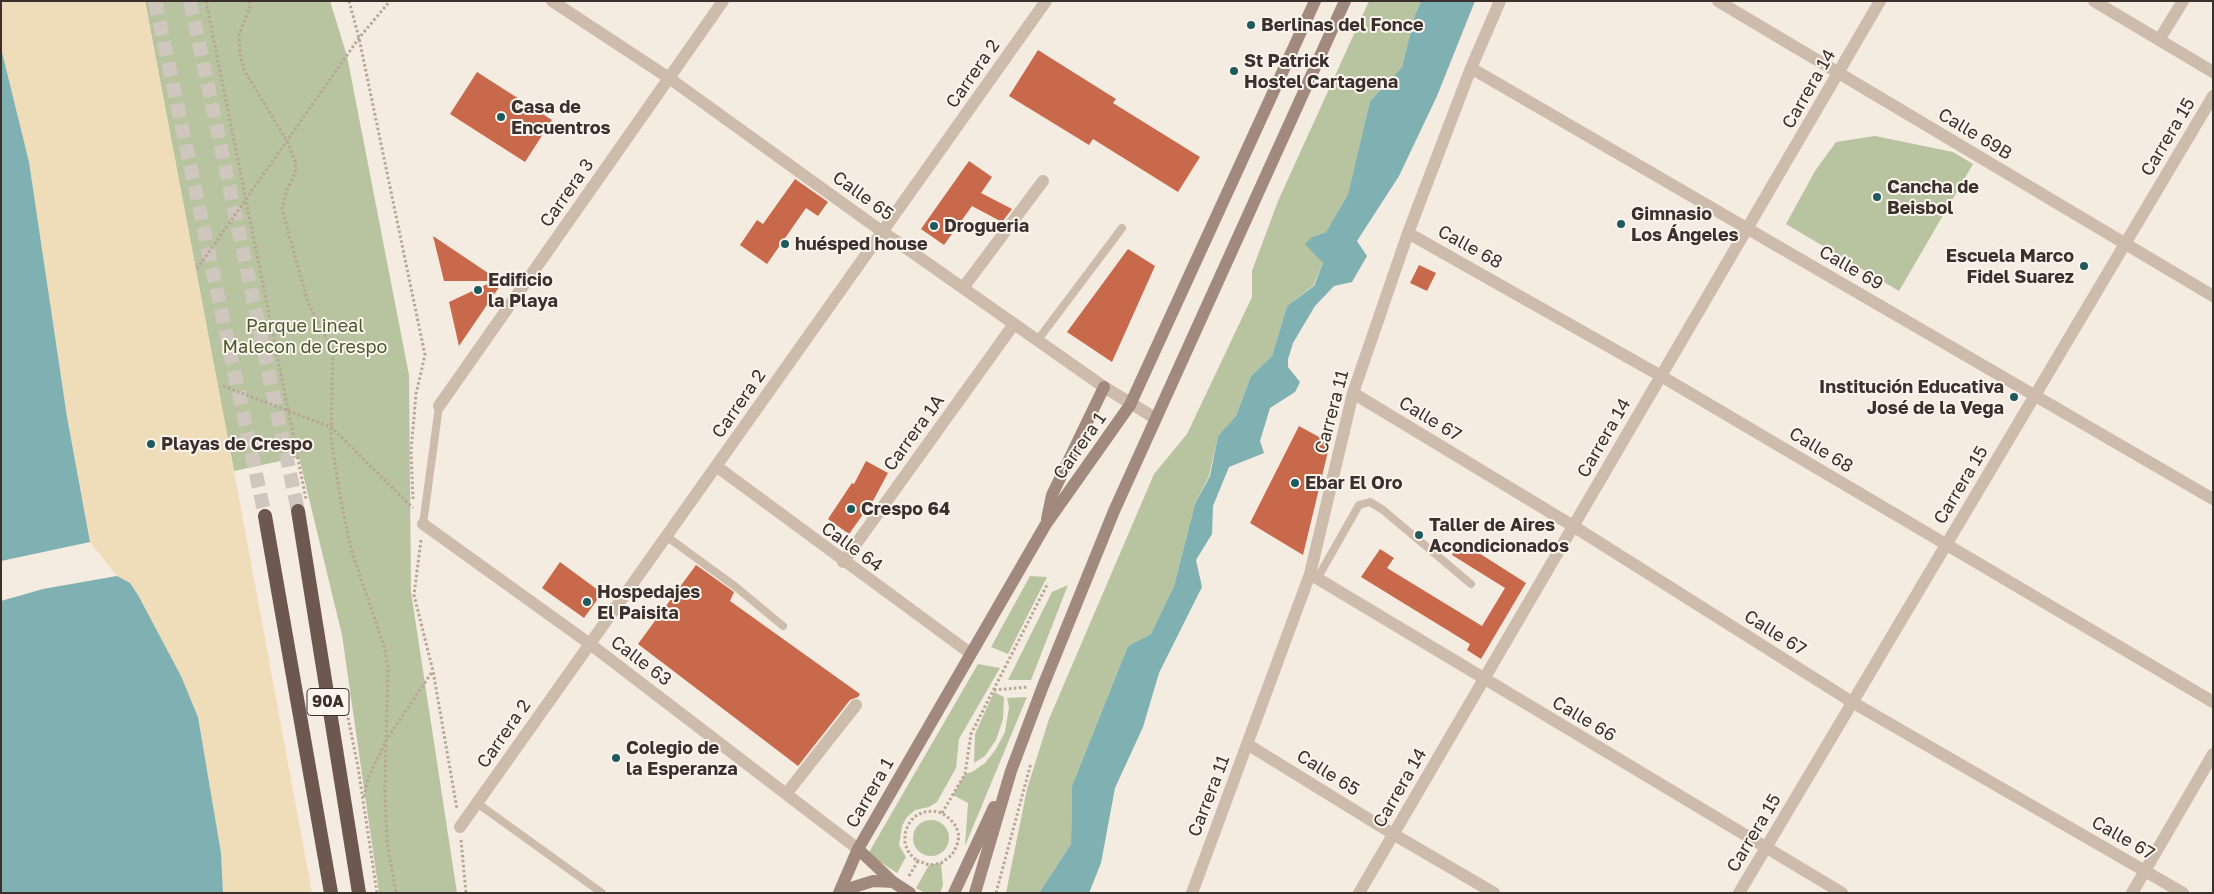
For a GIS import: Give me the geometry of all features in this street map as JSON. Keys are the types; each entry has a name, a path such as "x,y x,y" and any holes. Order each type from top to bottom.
{"highway":[{"name":"90A","path":"303,509 359,893"},
{"name":"90A","path":"265,516 331,893"}],"main road":[{"name":"Carrera 1","path":"840,893 858,849 1046,524 1130,405 1316,1"},
{"path":"975,893 1011,771 1043,686 1114,511 1345,1"},
{"path":"1046,524 1052,495 1104,387"},
{"path":"954,893 1011,771"},
{"path":"858,849 902,887"},
{"path":"844,893 854,887 873,881 902,887"}],"street":[{"name":"Calle 65","path":"552,1 669,78 882,232 1130,405 1155,418"},
{"name":"Carrera 3","path":"439,406 723,1"},
{"name":"Carrera 2","path":"460,827 1046,1"},
{"name":"Carrera 11","path":"1192,893 1313,577 1353,393 1408,233 1471,68 1500,1"},
{"name":"Calle 69B","path":"1718,1 2213,296"},
{"name":"Carrera 14","path":"1359,893 1880,1"},
{"path":"2094,1 2213,72"},
{"path":"2159,40 2183,1"},
{"name":"Calle 69","path":"1471,68 1748,227 2213,499"},
{"name":"Carrera 15","path":"1739,893 2213,96"},
{"path":"963,288 1042,182"},
{"name":"Calle 68","path":"1408,233 1661,376 2213,702"},
{"name":"Carrera 1A","path":"843,562 1014,324"},
{"name":"Calle 67","path":"1353,393 1573,526 1852,702 2183,893"},
{"name":"Calle 64","path":"716,466 843,562 970,653"},
{"name":"Calle 63","path":"423,524 590,644 858,849"},
{"name":"Calle 66","path":"1313,577 1842,893"},
{"path":"786,794 856,705"},
{"name":"Calle 65","path":"1248,744 1393,834 1494,893"},
{"path":"2132,893 2213,754"}],"lane":[{"path":"1038,341 1122,228"},
{"path":"423,524 439,406"},
{"path":"1313,577 1359,505 1370,502 1383,510 1470,584"},
{"path":"666,536 736,587 783,626"},
{"path":"477,803 602,893"}],"path":[{"path":"206,1 289,411 303,509"},
{"path":"249,1 250,7 239,35 240,54 244,70 287,141 295,161 296,170 286,193 282,209 308,303 333,351 331,439 351,549 381,637 388,667 385,788 387,842 396,893"},
{"path":"349,1 359,38 424,355 416,394 411,451 414,508"},
{"path":"197,269 359,38 390,1"},
{"path":"223,386 331,426 414,508 423,524 414,595 432,671 460,827 466,893"},
{"path":"942,813 965,774 971,734 1048,583"},
{"path":"363,800 368,778 387,739 432,671"},
{"path":"994,690 1043,686"},
{"path":"345,700 377,893"},
{"path":"996,893 1032,759"},
{"path":"933,811 942,813 950,818 956,826 958,836 958,845 952,855 941,863 929,865 916,860 909,853 905,844 905,834 908,825 914,817 923,812 933,811"},
{"path":"902,887 918,861 916,860"}],"green space":[{"name":"Parque Lineal Malecon de Crespo","path":"145,1 330,1 347,56 409,375 411,592 457,893 379,893 342,635 299,457 234,471"},
{"path":"1369,1 1421,1 1415,15 1402,67 1370,101 1348,194 1326,232 1312,237 1323,263 1313,286 1287,306 1272,356 1251,376 1236,416 1218,436 1209,476 1195,504 1174,586 1151,634 1128,646 1072,786 1071,844 1039,893 1006,893 1027,789 1049,719 1154,474 1187,434 1252,297 1252,271 1278,201"},
{"name":"Cancha de Beisbol","path":"1875,136 1953,152 1973,164 1899,291 1786,224 1815,171 1836,142"},
{"path":"1030,576 1047,577 1008,654 991,647"},
{"path":"1068,585 1031,680 1008,680 1052,592"},
{"path":"978,664 1000,668 959,739 956,768 937,802 929,807 915,810 907,817 902,826 899,845 906,857 897,873 868,854"},
{"path":"994,692 1004,697 1003,719 996,740 985,756 974,763 975,734"},
{"path":"1027,697 965,846 968,803 953,795 965,774 972,772 985,763 996,749 1005,732 1009,707 1007,698"},
{"path":"931,820 943,826 949,838 943,850 931,856 919,850 913,838 919,826"},
{"path":"941,863 943,885 940,893 925,893 916,888 929,865"}],"sand":[{"name":"Playas de Crespo","path":"1,1 145,1 312,893 223,893 221,853 198,717 181,676 138,595 130,583 117,576 90,542 67,417 29,162 1,48"}],"water":[{"path":"1421,1 1475,1 1437,96 1399,176 1357,241 1367,256 1352,282 1334,286 1315,306 1293,343 1288,359 1288,367 1300,382 1295,392 1270,408 1260,441 1264,453 1229,467 1213,506 1212,534 1196,560 1202,587 1159,673 1143,727 1115,788 1101,863 1089,893 1039,893 1071,844 1072,786 1128,646 1151,634 1174,586 1195,504 1210,476 1218,436 1236,416 1251,376 1272,356 1287,306 1314,286 1323,263 1305,244 1312,237 1326,232 1348,194 1370,101 1402,67 1415,15"},
{"path":"1,48 29,162 67,417 90,542 1,561"},
{"path":"117,576 130,583 138,595 181,676 198,717 221,853 223,893 1,893 1,601 43,589"}],"building":[{"path":"1038,50 1116,99 1113,103 1200,157 1178,192 1093,139 1089,145 1009,96"},
{"name":"Casa de Encuentros","path":"477,72 552,120 525,162 450,114"},
{"path":"969,161 992,177 981,193 1012,209 1002,222 972,206 944,245 921,229"},
{"path":"795,179 828,202 818,216 806,208 767,264 740,245 757,220 763,224"},
{"name":"Edificio la Playa","path":"433,236 497,279 508,274 459,346 449,302 494,281 444,281"},
{"path":"1128,249 1155,266 1112,362 1067,332"},
{"path":"1419,265 1436,273 1427,291 1410,283"},
{"name":"Ebar El Oro","path":"1299,426 1330,443 1303,555 1250,523"},
{"name":"Crespo 64","path":"866,461 888,473 874,499 849,534 828,519 852,483 854,484"},
{"path":"1460,541 1526,583 1481,659 1467,650 1470,644 1361,577 1380,549 1394,558 1387,568 1482,626 1505,588 1452,555"},
{"path":"560,562 602,593 584,618 542,588"},
{"path":"696,565 734,592 730,601 860,694 858,697 850,700 798,766 638,644"}],"tunnel":[{"path":"155,1 265,516"},
{"path":"190,1 298,511"}],"place":[{"name":"Berlinas del Fonce","path":"1251,25"},
{"name":"St Patrick Hostel Cartagena","path":"1234,71"},
{"name":"Casa de Encuentros","path":"501,117"},
{"name":"Cancha de Beisbol","path":"1877,197"},
{"name":"Gimnasio Los Ángeles","path":"1621,224"},
{"name":"Drogueria","path":"934,226"},
{"name":"huésped house","path":"785,244"},
{"name":"Escuela Marco Fidel Suarez","path":"2084,266"},
{"name":"Edificio la Playa","path":"478,290"},
{"name":"Institución Educativa José de la Vega","path":"2014,397"},
{"name":"Playas de Crespo","path":"151,444"},
{"name":"Ebar El Oro","path":"1295,483"},
{"name":"Crespo 64","path":"851,509"},
{"name":"Taller de Aires Acondicionados","path":"1419,535"},
{"name":"Hospedajes El Paisita","path":"587,602"},
{"name":"Colegio de la Esperanza","path":"616,758"}]}
